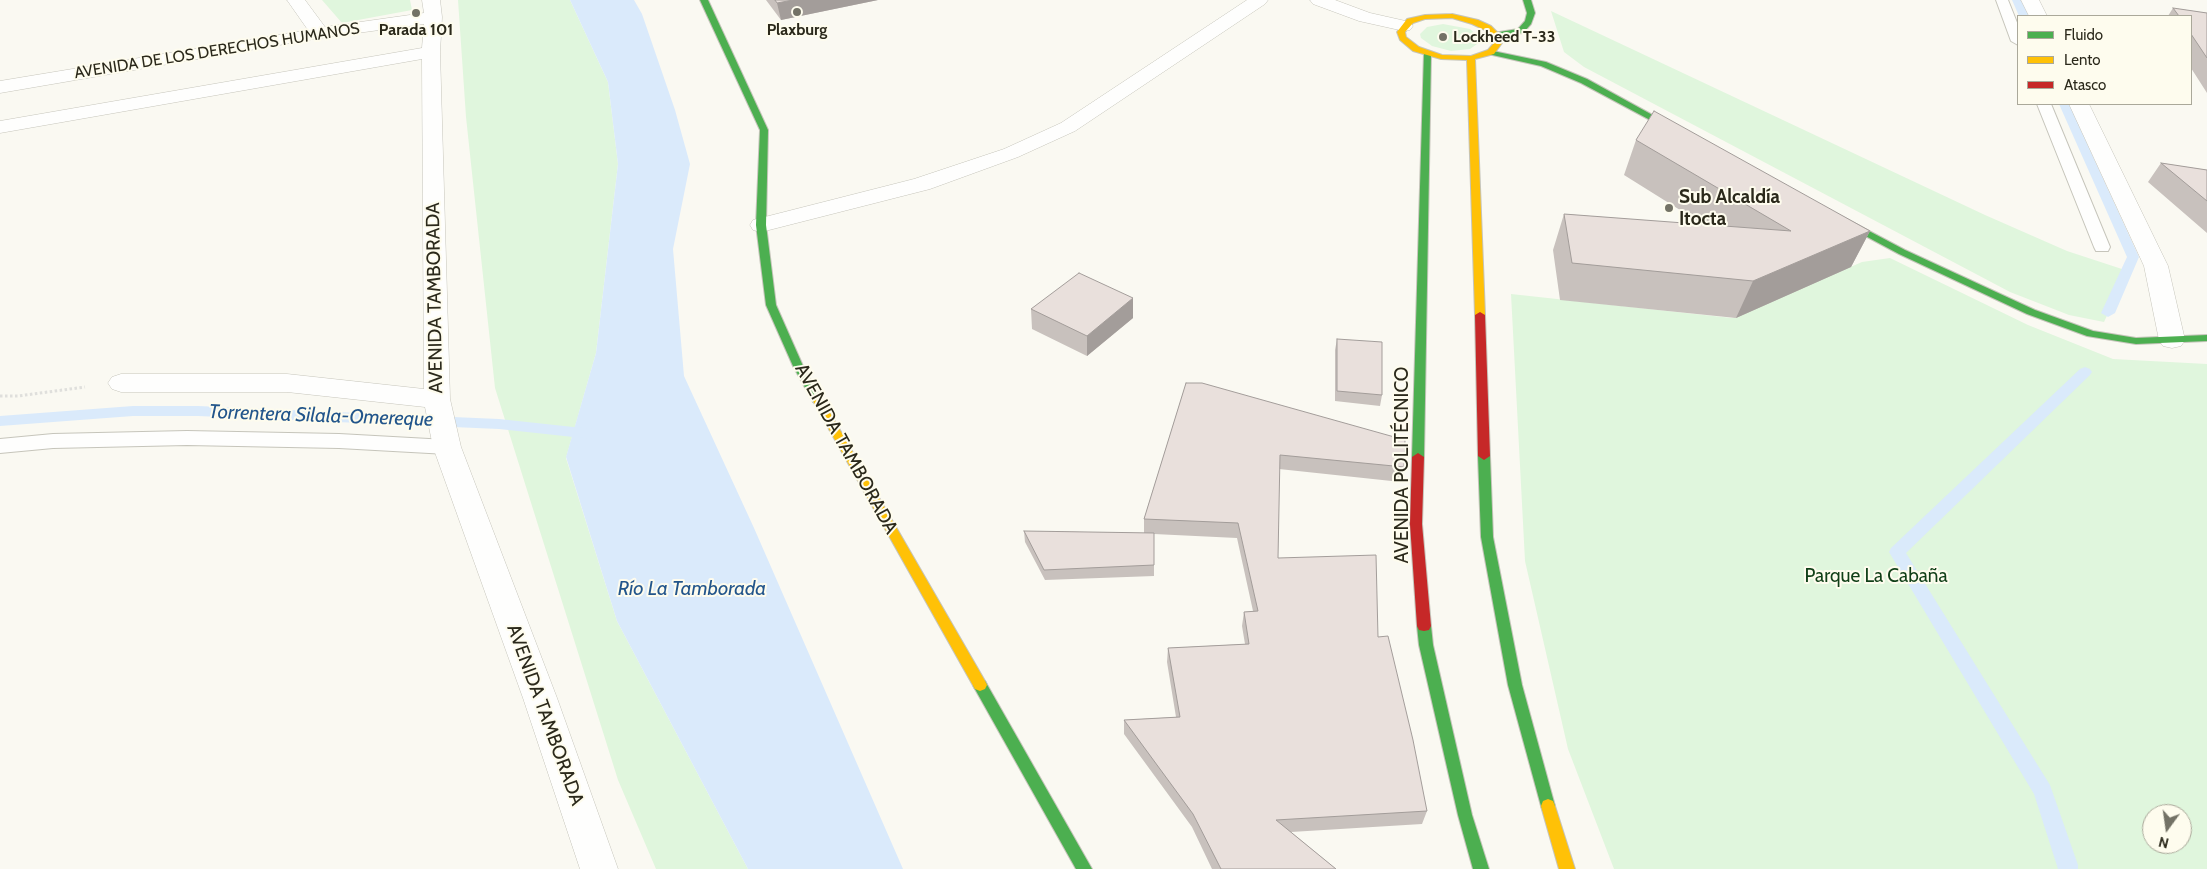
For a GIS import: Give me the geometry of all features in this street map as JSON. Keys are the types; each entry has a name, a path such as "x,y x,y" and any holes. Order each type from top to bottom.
{"main road":[{"name":"AVENIDA TAMBORADA","path":"704,0 764,130 762,225 771,305 798,366 1084,869"},
{"path":"1496,34 1520,31 1528,22 1530,13 1527,0"},
{"path":"1491,52 1498,43 1496,34 1475,22 1452,16 1425,17 1410,22 1404,26 1401,32 1408,44 1427,54 1441,57 1471,58 1491,52 1543,64 1584,81 1696,141"},
{"name":"AVENIDA POLITÉCNICO","path":"1427,54 1416,524 1426,646 1465,815 1481,869"},
{"path":"1471,58 1488,537 1515,685 1556,838 1567,869"},
{"path":"1824,210 1902,252 2031,312 2091,334 2136,340 2207,338"}],"street":[{"path":"296,0 320,33"},
{"path":"762,225 922,184 1020,149 1068,127 1259,0"},
{"path":"1319,0 1365,17 1404,26"},
{"path":"2030,0 2038,15"},
{"name":"AVENIDA DE LOS DERECHOS HUMANOS","path":"0,88 320,33 432,8"},
{"name":"AVENIDA TAMBORADA","path":"432,8 431,52 442,423 599,869"},
{"name":"AVENIDA DE LOS DERECHOS HUMANOS","path":"0,127 431,52"},
{"path":"2079,105 2156,266 2172,340"},
{"path":"121,383 287,384 442,423"}],"lane":[{"path":"2002,0 2017,38"},
{"path":"2044,105 2102,247"},
{"path":"0,446 53,441 187,438 339,441 442,423"}],"path":[{"path":"0,396 18,396 121,383"}],"green space":[{"path":"322,0 410,0 412,10 342,23"},
{"path":"458,0 570,0 608,82 618,164 596,353 566,458 617,621 748,869 656,869 618,780 495,388 466,117"},
{"path":"1551,11 1985,215 2067,251 2128,271 2104,322 2069,315 2010,292 1584,67 1564,52"},
{"path":"1443,24 1470,29 1480,38 1480,42 1470,49 1451,51 1432,46 1421,38 1420,34 1427,27"},
{"name":"Parque La Cabaña","path":"1890,258 2028,325 2113,359 2207,364 2207,869 1614,869 1568,749 1525,561 1511,294 1732,318 1862,262"}],"water":[{"name":"Río La Tamborada","path":"570,0 634,0 642,14 675,110 690,164 673,249 684,376 754,528 903,869 748,869 617,621 566,457 596,353 618,164 608,82"}],"building":[{"path":"775,0 793,0 777,3"},
{"path":"2173,8 2207,13 2207,58 2192,36 2192,15 2178,15"},
{"path":"1654,111 1870,231 1753,281 1572,263 1564,214 1791,231 1636,140"},
{"path":"2161,163 2207,170 2207,201"},
{"path":"1079,273 1133,298 1087,336 1031,309"},
{"path":"1337,339 1382,342 1382,395 1337,391"},
{"path":"1186,383 1202,383 1405,440 1404,467 1280,455 1278,558 1376,555 1378,637 1388,636 1413,740 1427,811 1276,820 1336,869 1221,869 1193,814 1124,720 1180,717 1168,648 1249,644 1244,612 1258,611 1238,523 1144,519"},
{"path":"1024,531 1154,533 1154,565 1044,570"}],"waterway":[{"path":"2017,0 2024,15"},
{"path":"2064,105 2133,257 2108,313"},
{"path":"2068,869 2043,791 1897,552 2085,372"},
{"name":"Torrentera Silala-Omereque","path":"0,421 133,411 198,411 499,424 592,434"}],"traffic: fast":[{"path":"704,0 764,130 761,225 771,305 798,366 817,399"},
{"path":"1496,35 1520,31 1528,22 1531,13 1527,0"},
{"path":"1491,52 1543,64 1584,81 1683,134"},
{"path":"1418,457 1427,54"},
{"path":"1835,216 1902,252 2031,312 2091,334 2136,341 2207,338"},
{"path":"1484,456 1487,537 1515,685 1548,806"},
{"path":"1424,626 1426,645 1465,815 1481,869"},
{"path":"980,685 1084,869"}],"traffic: slow":[{"path":"1452,16 1475,22 1488,28 1496,35 1498,43 1491,52 1471,58 1441,57 1416,49 1403,38 1401,32 1410,21 1425,17 1452,16"},
{"path":"1471,58 1480,315"},
{"path":"817,399 980,685"},
{"path":"1548,806 1567,869"}],"traffic: jam":[{"path":"1480,315 1484,456"},
{"path":"1418,457 1416,524 1424,626"}],"place":[{"name":"Plaxburg","path":"797,12"},
{"name":"Parada 101","path":"416,13"},
{"name":"Lockheed T-33","path":"1443,37"},
{"name":"Sub Alcaldía Itocta","path":"1669,208"}]}
